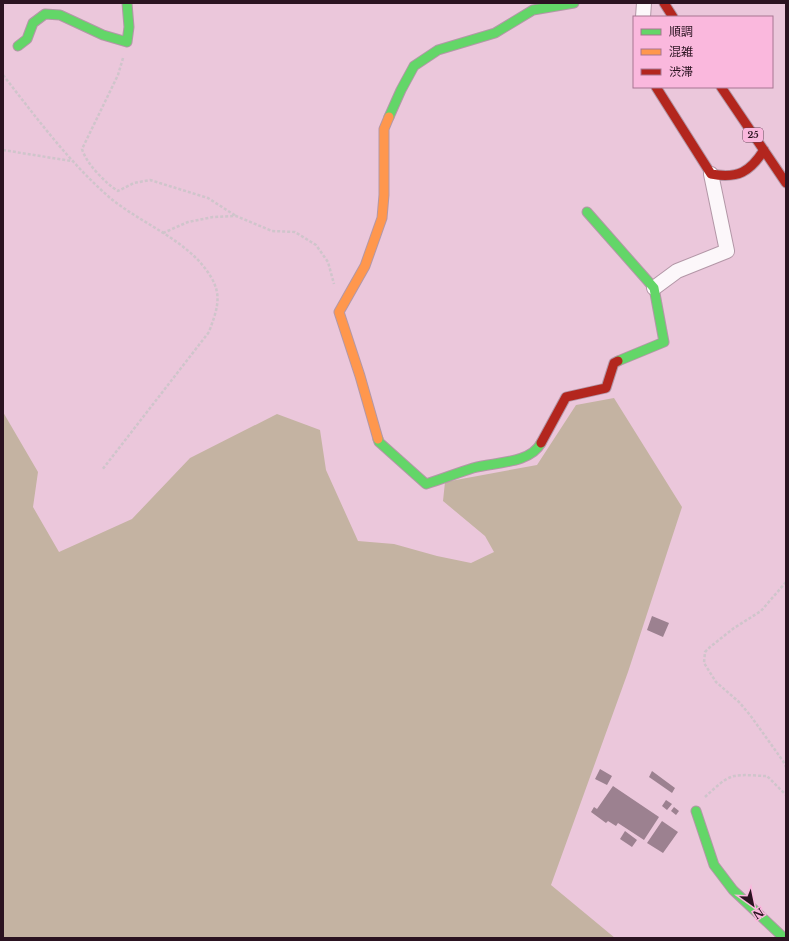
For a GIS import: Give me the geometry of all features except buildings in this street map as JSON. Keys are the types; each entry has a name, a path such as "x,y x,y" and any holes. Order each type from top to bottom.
{"street":[{"path":"18,46 27,39 33,23 45,14 60,15 103,35 127,42 129,27 128,3"},
{"path":"574,3 533,10 495,33 438,50 414,66 401,90 384,129 384,195 382,218 365,266 339,312 360,376 379,442 426,484 475,468 518,460 531,455 538,449 566,396 606,388 614,363 664,342 654,288 587,212"},
{"path":"642,16 644,3"},
{"path":"664,3 673,16"},
{"path":"654,288 677,271 727,251 711,174 657,88"},
{"name":"25","path":"722,88 786,183"},
{"path":"711,174 722,176 736,175 750,168 764,150"},
{"path":"696,811 714,865 733,890 784,938"}],"path":[{"path":"127,42 118,75 82,149 84,157 110,186 118,191 134,183 150,180 208,198 236,216 272,231 295,232 316,245 328,262 334,283 339,312"},
{"path":"3,75 71,161 109,197 141,221 172,238 199,260 212,278 218,300 216,314 209,332 102,470"},
{"path":"3,150 71,161"},
{"path":"163,233 188,222 213,217 236,216"},
{"path":"786,582 761,611 734,628 710,647 705,652 704,663 716,682 739,702 750,715 786,767"},
{"path":"696,811 701,800 729,778 736,776 767,776 786,795"}],"shaded area":[{"path":"614,398 682,507 628,672 551,885 615,938 3,938 3,412 38,472 33,507 59,552 132,519 190,458 277,414 320,430 326,470 358,541 394,544 437,556 471,563 494,552 485,536 443,501 445,482 537,465 576,405"}],"traffic: fast":[{"path":"18,46 27,39 33,23 45,14 60,15 103,35 127,42 129,27 127,3"},
{"path":"389,117 414,66 438,50 495,33 533,10 574,3"},
{"path":"587,212 654,288 664,342 618,361"},
{"path":"378,439 379,442 426,484 473,468 520,459 536,450 541,443"},
{"path":"696,811 714,865 733,890 784,938"}],"traffic: slow":[{"path":"378,439 360,376 339,312 365,266 382,218 384,195 384,129 389,117"}],"traffic: jam":[{"path":"664,3 672,16"},
{"path":"657,88 711,174 729,175 742,172 754,164 764,150"},
{"path":"722,88 786,183"},
{"path":"541,443 566,397 606,388 614,363 618,361"}]}
